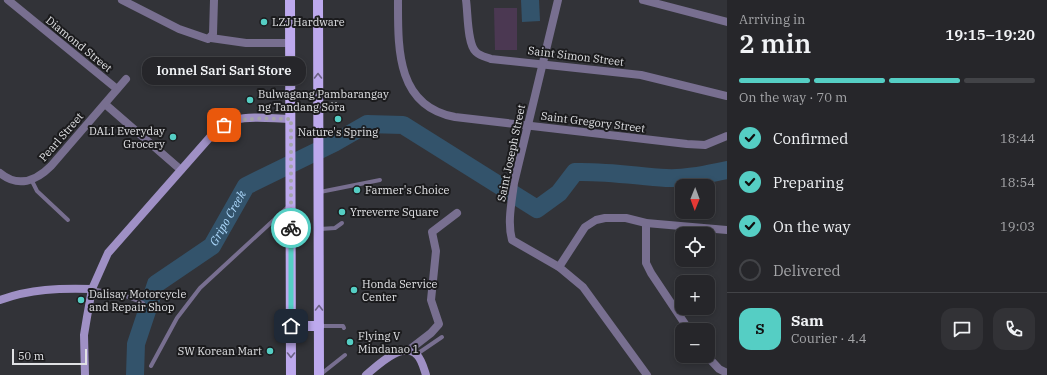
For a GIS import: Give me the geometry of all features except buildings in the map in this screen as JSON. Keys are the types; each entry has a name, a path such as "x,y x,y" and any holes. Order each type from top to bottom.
{"main road":[{"path":"290,0 292,375"},
{"path":"318,0 319,375"},
{"path":"291,326 319,326"}],"street":[{"name":"Diamond Street","path":"8,0 117,89"},
{"path":"122,0 179,29 203,39 212,36 246,43 291,43"},
{"path":"212,36 214,0"},
{"name":"Saint Gregory Street","path":"398,0 398,46 400,60 410,84 421,101 429,108 446,115 696,145 712,143 727,136"},
{"name":"Saint Simon Street","path":"466,0 471,45 476,52 491,59 542,63 641,75 727,96"},
{"name":"Saint Joseph Street","path":"558,0 514,183 510,234 512,240 559,267 583,287 647,375"},
{"path":"643,0 727,22"},
{"name":"Pearl Street","path":"32,181 41,176 51,166 126,79"},
{"path":"105,104 181,170"},
{"path":"85,375 84,335 92,289 108,253 211,136 224,125 235,120 291,119"},
{"path":"1,176 14,181 32,181"},
{"path":"366,375 391,356 400,351 409,350 431,333 439,324 431,300 436,251 432,232 457,213"},
{"path":"559,267 585,227 596,220 605,218 626,218 646,223 727,230"},
{"path":"646,223 646,263 651,274 684,323"},
{"path":"0,300 34,290 56,288 92,289"},
{"path":"409,350 417,354 426,375"},
{"path":"713,363 719,369 727,373"}],"lane":[{"path":"319,192 380,180"},
{"path":"32,181 37,191 68,220"},
{"path":"151,366 177,318 200,288 292,204"},
{"path":"319,229 334,228 342,223"},
{"path":"92,289 123,296 143,303"},
{"path":"319,326 342,326 344,328"},
{"path":"417,354 442,337"},
{"path":"319,375 345,355"}],"path":[{"path":"279,104 279,93 336,93 336,103"}],"shaded area":[{"path":"494,8 517,8 517,50 495,50"}],"water":[{"path":"521,0 539,0 540,21 522,22"}],"waterway":[{"name":"Gripo Creek","path":"135,375 136,344 156,284 212,246 246,186 334,143 367,124 403,125 537,209 559,193 575,172 682,178 727,170"}],"way so far":[{"path":"224,125 235,120 291,119 291,228"}],"place":[{"name":"LZJ Hardware","path":"264,22"},
{"name":"Bulwagang Pambarangay ng Tandang Sora","path":"250,100"},
{"name":"Nature's Spring","path":"338,119"},
{"name":"Ionnel Sari Sari Store","path":"224,125"},
{"name":"DALI Everyday Grocery","path":"173,137"},
{"name":"Farmer's Choice","path":"357,190"},
{"name":"Yrreverre Square","path":"342,212"},
{"name":"Honda Service Center","path":"354,290"},
{"name":"Dalisay Motorcycle and Repair Shop","path":"81,300"},
{"name":"Flying V Mindanao 1","path":"350,342"},
{"name":"SW Korean Mart","path":"270,351"}],"route":[{"path":"291,228 291,326"}]}
